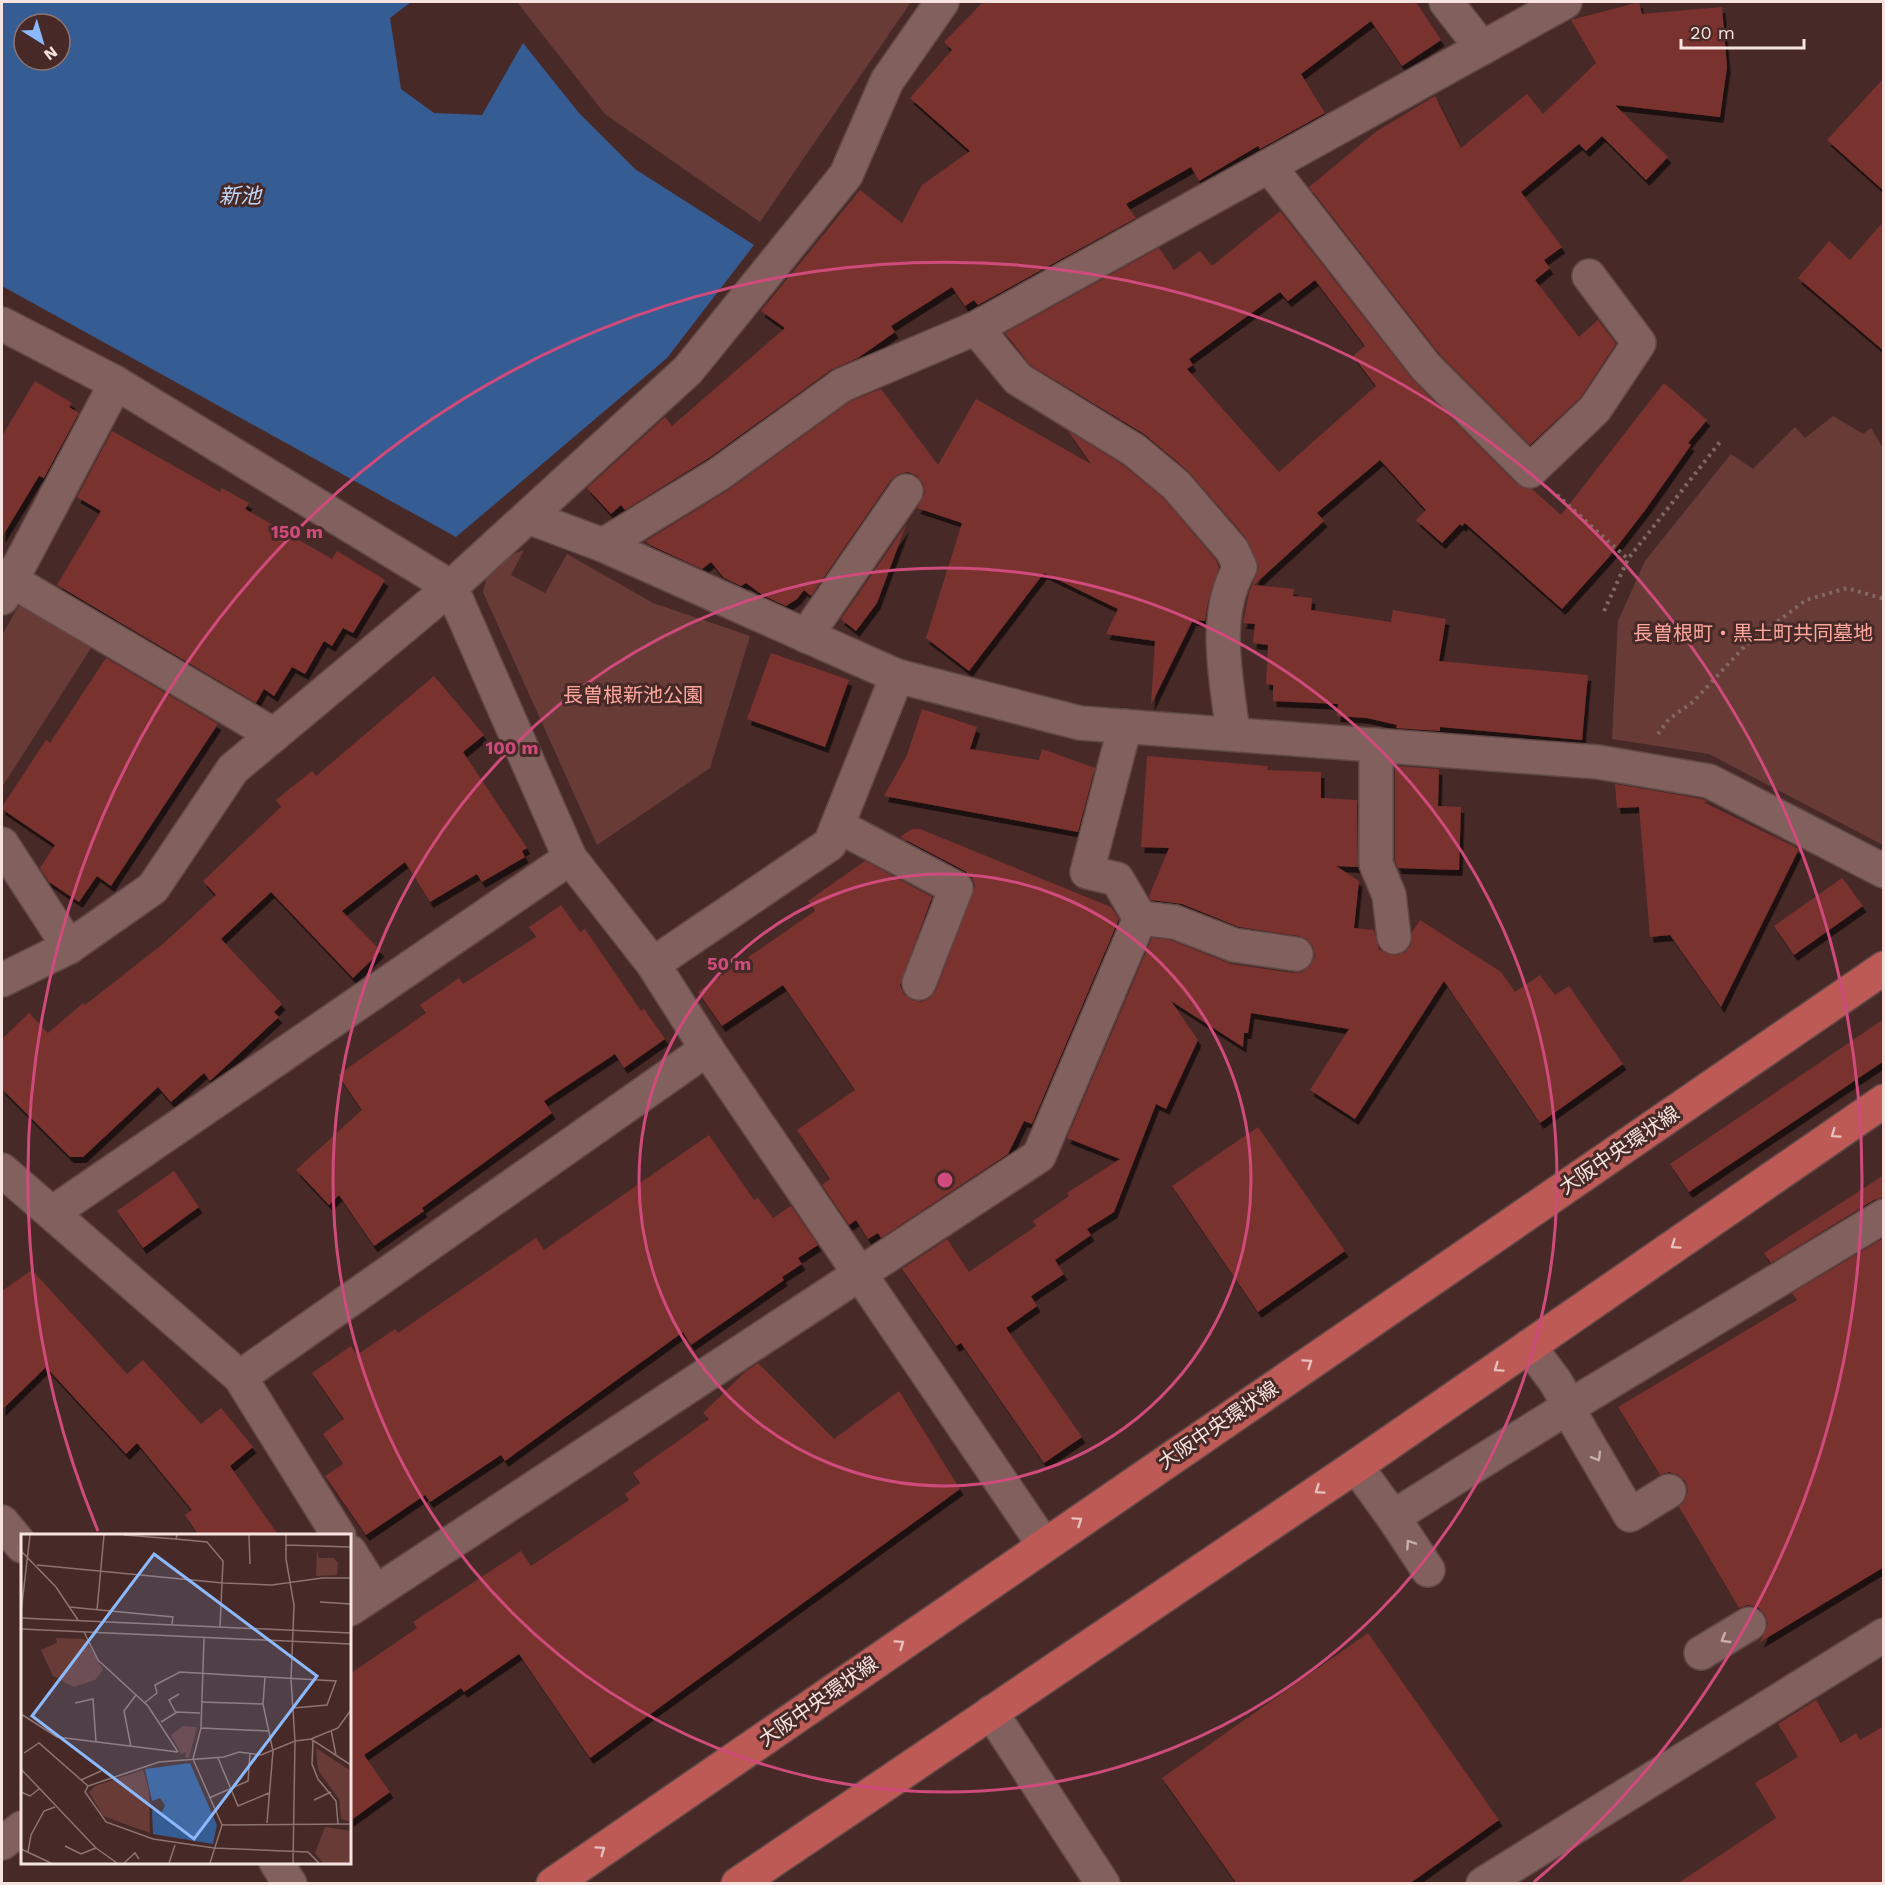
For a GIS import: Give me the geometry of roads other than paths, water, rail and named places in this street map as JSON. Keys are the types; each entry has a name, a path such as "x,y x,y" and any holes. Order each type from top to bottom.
{"main road":[{"name":"大阪中央環状線","path":"553,1884 1884,968"},
{"path":"738,1884 1356,1466 1884,1101"}],"street":[{"path":"2,980 69,947 153,888 233,769 452,587 688,370 846,175 887,81 942,2"},
{"path":"1446,2 1482,48"},
{"path":"603,545 718,474 842,386 976,328 1565,2"},
{"path":"1269,166 1426,367 1530,471 1595,409 1639,343 1589,276"},
{"path":"2,324 116,383 452,587 570,858 653,964 707,1049 1044,1545"},
{"path":"976,328 1018,379 1134,450 1176,485 1232,550 1240,567 1230,585 1222,626 1233,734"},
{"path":"116,383 5,585 274,735"},
{"path":"806,636 906,491"},
{"path":"528,517 603,545 897,676 1080,723 1598,762 1709,782 1884,871"},
{"path":"653,964 830,844 897,676"},
{"path":"1125,726 1088,872 1117,879 1140,918"},
{"path":"1376,745 1376,864 1389,894 1394,937"},
{"path":"838,826 956,888 919,983"},
{"path":"2,844 69,947"},
{"path":"52,1213 570,858"},
{"path":"1140,918 1175,922 1233,945 1296,954"},
{"path":"351,1556 362,1600 858,1272 1039,1156 1140,918"},
{"path":"240,1377 707,1049"},
{"path":"2,1170 240,1377 338,1534"},
{"path":"1393,1517 1570,1406 1884,1216"},
{"path":"1529,1346 1570,1406 1575,1421 1630,1515 1669,1491"},
{"path":"1356,1466 1428,1570"},
{"path":"2,1522 21,1545"},
{"path":"1701,1653 1749,1624"},
{"path":"1484,1884 1884,1635"},
{"path":"991,1712 1103,1884"},
{"path":"2,1843 21,1829"},
{"path":"277,1864 290,1884"}],"water":[{"name":"新池","path":"2,2 411,2 390,18 401,89 434,113 482,115 523,43 579,113 635,169 754,245 667,358 456,537 2,286"}],"park label":[{"name":"長曽根町・黒土町共同墓地","path":"1753,633"},
{"name":"長曽根新池公園","path":"633,695"}]}
